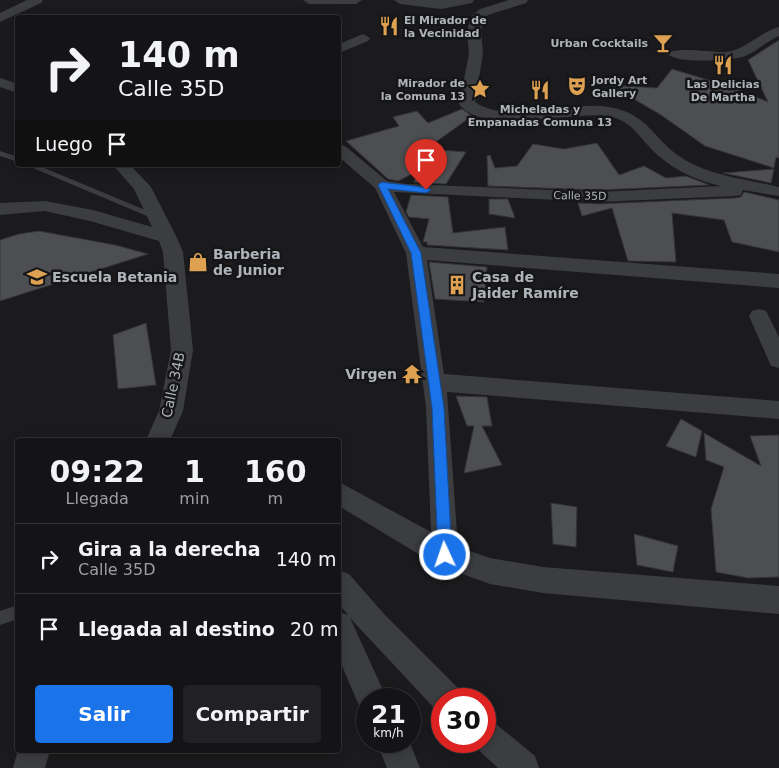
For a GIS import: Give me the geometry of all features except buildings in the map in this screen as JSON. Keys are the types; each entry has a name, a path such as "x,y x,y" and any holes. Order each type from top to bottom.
{"street":[{"path":"0,18 37,0"},
{"path":"309,0 356,0"},
{"path":"400,0 441,4 468,0"},
{"path":"522,0 496,8 477,17 474,31 476,54 467,104 471,109 479,113 515,116 591,110 624,115 637,122 654,143 671,158 692,169 719,181 778,192"},
{"path":"675,54 739,54 770,33 779,30"},
{"path":"341,48 363,38"},
{"path":"341,151 382,185 416,253 438,408 445,555"},
{"name":"Calle 34B","path":"123,167 142,187 168,238 174,260 182,350 171,411 159,438"},
{"name":"Calle 35D","path":"382,185 406,189 590,197 736,191 778,192"},
{"path":"0,209 45,206 92,216 168,238"},
{"path":"416,253 779,281"},
{"path":"759,316 779,360"},
{"path":"434,382 779,410"},
{"path":"341,494 445,555 490,571 543,580 779,600"},
{"path":"341,585 374,624 436,688"},
{"path":"341,630 367,688"},
{"path":"496,745 523,768"},
{"path":"29,768 33,753"},
{"path":"397,753 404,768"}],"lane":[{"path":"0,153 15,159"},
{"path":"35,167 157,217"},
{"path":"0,618 15,613"}],"place":[{"name":"El Mirador de la Vecinidad","path":"389,26"},
{"name":"Urban Cocktails","path":"663,43"},
{"name":"Las Delicias De Martha","path":"723,65"},
{"name":"Jordy Art Gallery","path":"577,86"},
{"name":"Mirador de la Comuna 13","path":"480,89"},
{"name":"Micheladas y Empanadas Comuna 13","path":"540,90"},
{"name":"Barberia de Junior","path":"198,262"},
{"name":"Escuela Betania","path":"37,277"},
{"name":"Casa de Jaider Ramíre","path":"457,285"},
{"name":"Virgen","path":"412,374"}],"route":[{"path":"426,190 382,185 416,253 438,408 445,555"}]}
